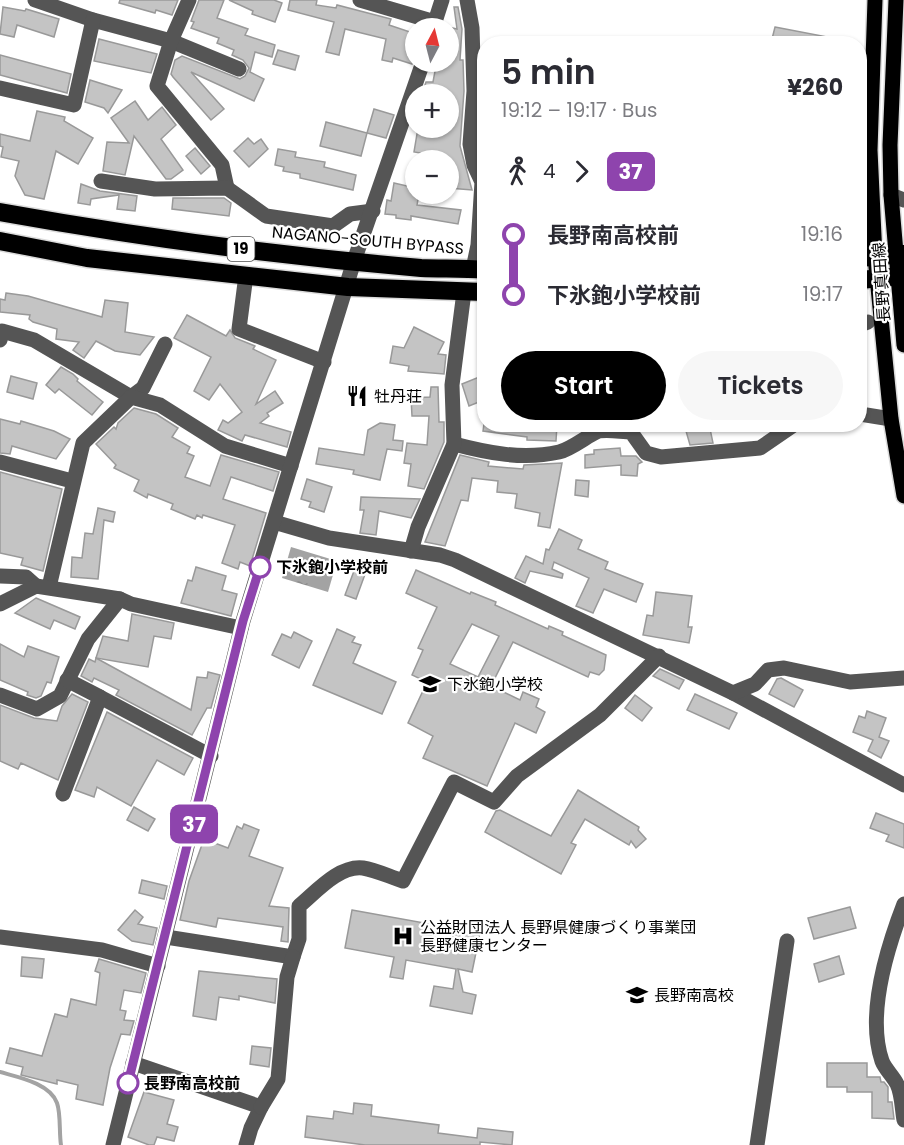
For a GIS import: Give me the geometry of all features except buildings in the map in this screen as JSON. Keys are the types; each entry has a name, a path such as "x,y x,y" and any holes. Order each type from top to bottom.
{"highway":[{"name":"NAGANO-SOUTH BYPASS","path":"0,212 111,232 354,261 477,269"},
{"name":"19","path":"0,241 87,258 348,286 477,292"},
{"path":"867,258 900,255"},
{"path":"868,280 902,277"}],"main road":[{"name":"長野真田線","path":"875,0 868,280 904,496"},
{"name":"長野真田線","path":"896,0 890,146 898,197 904,337"}],"street":[{"path":"36,0 93,20 171,41 239,69"},
{"path":"189,0 171,41 157,86 222,165 227,188"},
{"path":"360,0 413,18"},
{"path":"436,18 442,0"},
{"path":"467,0 472,28 474,91 470,144 477,171"},
{"path":"0,88 74,105 93,20"},
{"path":"113,1145 241,628 354,261 420,72"},
{"path":"101,181 155,189 227,188 266,216 333,226 350,214 373,211"},
{"path":"246,275 239,329 324,362"},
{"path":"411,551 418,527 454,444 452,385 464,291"},
{"path":"0,340 2,331 34,340 131,397 160,405 225,446 291,466"},
{"path":"42,587 83,443 143,388 165,344"},
{"path":"867,415 891,419"},
{"path":"454,444 495,455 537,454 559,452 584,441 597,432"},
{"path":"631,432 646,453 661,457 760,448 783,432"},
{"path":"0,462 72,481"},
{"path":"274,522 329,538 440,555 455,560 734,693 904,785"},
{"path":"0,576 26,577 42,587 120,599 131,604 241,628"},
{"path":"0,604 42,587"},
{"path":"0,695 37,710 60,696 88,639 120,599"},
{"path":"246,1145 261,1107 278,1079 286,977 299,939 300,906 343,872 362,868 403,881 454,782 494,802 517,776 600,715 659,656"},
{"path":"734,693 755,684 768,670 784,668 850,682 904,678"},
{"path":"67,681 211,756"},
{"path":"63,794 100,697"},
{"path":"904,904 887,949 878,998 882,1062 899,1086 904,1120"},
{"path":"0,937 102,950 158,966"},
{"path":"166,937 292,957"},
{"path":"757,1145 787,941"},
{"path":"133,1064 261,1107"}],"water":[{"path":"291,547 337,561 328,592 282,578"}],"waterway":[{"path":"0,1072 24,1079 48,1090 58,1107 61,1145"}],"bus line":[{"name":"37","path":"128,1083 206,779 243,621 260,567"}],"place":[{"name":"牡丹荘","path":"357,396"},
{"name":"下氷鉋小学校前","path":"260,567"},
{"name":"下氷鉋小学校","path":"430,684"},
{"name":"公益財団法人 長野県健康づくり事業団 長野健康センター","path":"403,936"},
{"name":"長野南高校","path":"637,995"},
{"name":"長野南高校前","path":"128,1083"}]}
